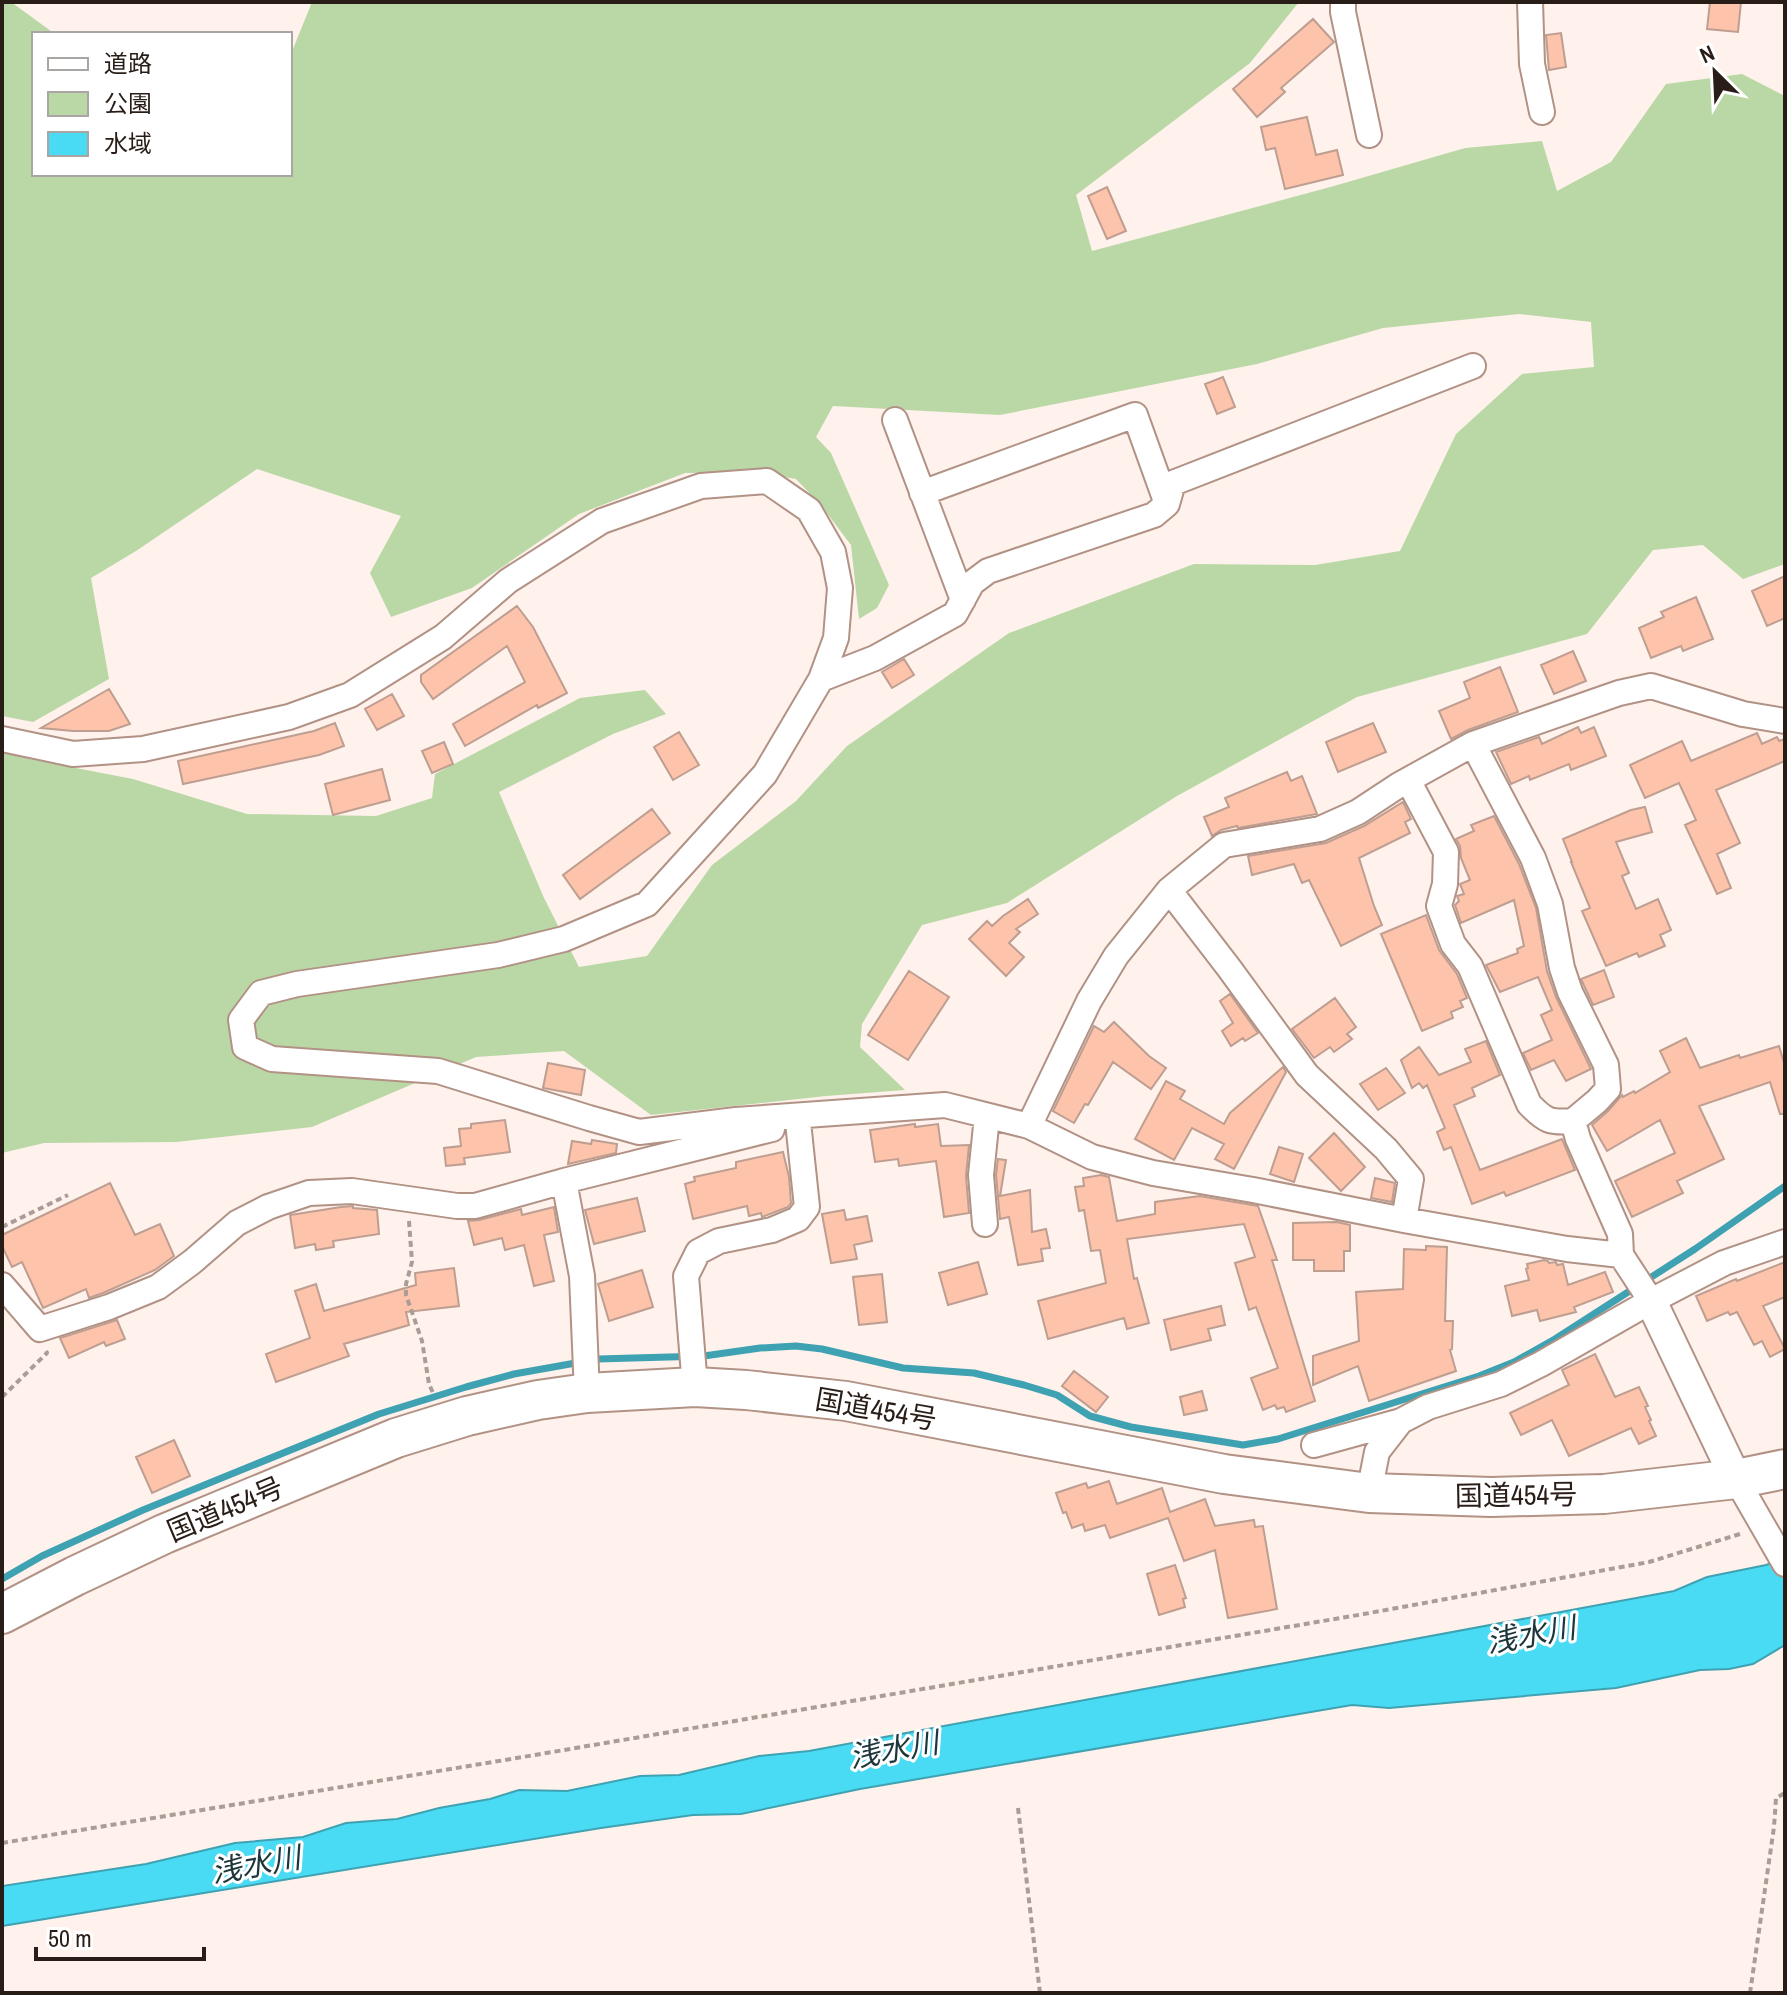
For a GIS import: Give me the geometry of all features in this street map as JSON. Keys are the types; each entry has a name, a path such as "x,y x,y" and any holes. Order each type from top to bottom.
{"highway":[{"name":"国道454号","path":"2,1614 75,1576 191,1523 396,1438 538,1400 587,1393 695,1387 846,1401 1224,1474 1369,1493 1491,1497 1604,1494 1736,1479 1785,1469"}],"street":[{"path":"1343,2 1369,135"},
{"path":"1530,2 1532,64 1542,112"},
{"path":"821,679 875,658 955,614 972,583 988,571 1154,515 1167,504 1173,483 1473,366"},
{"path":"922,493 1135,415 1167,504"},
{"path":"895,420 963,600"},
{"path":"2,739 73,754 143,749 289,717 350,695 443,637 508,581 602,521 701,486 767,481 809,510 833,552 840,588 836,638 821,679 765,774 647,904 564,939 498,955 297,984 261,993 241,1020 245,1047 272,1059 438,1071 639,1132 736,1120 805,1118 945,1105 1029,1126 1092,1157 1153,1173 1567,1249 1621,1255"},
{"path":"1029,1126 1089,1001 1116,956 1169,890 1224,845 1320,829 1358,812 1473,744 1619,693 1651,686 1743,714 1785,721"},
{"path":"1408,780 1446,852 1445,884 1439,906 1453,944 1470,966 1529,1104 1541,1117 1554,1123 1573,1121 1608,1089 1606,1065 1570,992 1562,968 1550,904 1533,858 1473,744"},
{"path":"1169,890 1307,1075 1386,1149 1411,1179 1404,1220"},
{"path":"985,1224 981,1175 987,1116"},
{"path":"2,1285 40,1329 109,1307 158,1287 237,1223 268,1207 309,1193 352,1191 475,1206 805,1118"},
{"path":"695,1387 686,1276 698,1252 719,1241 772,1230 798,1219 807,1207 805,1118"},
{"path":"1573,1121 1620,1234 1621,1255 1651,1301 1736,1479 1785,1564"},
{"path":"564,1181 582,1276 587,1393"},
{"path":"1314,1445 1401,1421 1428,1407 1501,1384 1724,1263 1785,1242"},
{"path":"1369,1493 1377,1452 1401,1421"}],"path":[{"path":"2,1227 68,1195"},
{"path":"407,1198 412,1262 406,1295 422,1341 429,1384 445,1423"},
{"path":"2,1397 47,1353 40,1329"},
{"path":"2,1843 1364,1614 1649,1562 1768,1534"},
{"path":"1750,1993 1776,1798 1785,1793"},
{"path":"1018,1808 1040,1993"}],"green space":[{"path":"2,2 11,2 52,32 32,32 32,176 292,176 292,50 312,2 1299,2 1250,63 1076,195 1092,251 1465,148 1542,141 1557,191 1611,162 1666,84 1742,74 1785,96 1785,564 1743,579 1703,545 1653,550 1587,634 1357,697 1177,796 1007,903 922,925 862,1024 860,1047 905,1090 651,1115 564,1051 476,1057 312,1127 176,1142 44,1143 2,1153 2,752 133,779 247,814 376,816 432,798 435,774 580,698 645,690 666,714 613,734 499,792 544,898 579,967 647,956 712,865 796,801 847,746 1009,633 1194,564 1315,565 1400,551 1456,434 1522,374 1594,367 1591,322 1519,314 1383,328 1257,364 1000,415 833,406 816,437 831,453 889,585 877,608 859,619 851,545 820,504 796,479 755,472 685,473 579,514 472,588 391,617 370,573 401,516 257,469 91,578 109,679 33,722 2,716"}],"water":[{"name":"浅水川","path":"1785,1558 1785,1645 1753,1664 1729,1669 1700,1670 1616,1688 1389,1708 1352,1705 860,1789 741,1814 693,1815 601,1828 2,1926 2,1886 146,1864 235,1843 303,1837 346,1823 397,1819 519,1790 567,1791 640,1776 679,1775 759,1756 809,1751 1674,1591 1707,1577"}],"building":[{"path":"1710,2 1741,2 1738,32 1707,29"},
{"path":"1313,19 1334,42 1281,88 1285,92 1257,117 1233,89"},
{"path":"1561,33 1566,67 1549,70 1546,35"},
{"path":"1307,117 1316,155 1337,150 1343,175 1285,189 1275,148 1266,150 1261,127"},
{"path":"1107,187 1126,231 1107,239 1088,196"},
{"path":"1223,377 1235,407 1217,414 1205,384"},
{"path":"1785,576 1785,618 1767,626 1752,591"},
{"path":"1696,597 1713,639 1683,651 1681,646 1651,658 1639,628 1664,617 1661,612"},
{"path":"517,606 533,627 567,693 538,708 537,705 465,746 453,724 525,682 507,646 433,699 421,682 421,675"},
{"path":"1573,651 1586,681 1554,694 1541,665"},
{"path":"904,659 914,675 892,688 882,672"},
{"path":"1500,667 1518,712 1451,739 1439,711 1470,698 1464,682"},
{"path":"109,689 130,724 109,731 41,728"},
{"path":"392,694 404,716 377,730 365,709"},
{"path":"335,723 344,746 319,755 183,784 178,761 314,731"},
{"path":"1373,723 1386,752 1338,772 1326,742"},
{"path":"1578,727 1581,733 1594,727 1606,756 1571,770 1569,764 1530,780 1529,776 1511,784 1496,752 1539,737 1542,744"},
{"path":"679,732 699,765 673,780 654,747"},
{"path":"1757,733 1762,744 1777,737 1779,741 1785,739 1785,761 1716,790 1740,843 1717,854 1731,888 1717,894 1685,825 1696,820 1679,783 1645,798 1630,765 1682,741 1691,761"},
{"path":"444,742 453,764 432,773 422,751"},
{"path":"382,769 390,800 333,815 325,784"},
{"path":"1287,772 1291,781 1302,776 1317,814 1237,826 1212,836 1204,817 1229,807 1225,798"},
{"path":"1403,802 1411,819 1405,822 1410,833 1359,858 1382,925 1341,946 1309,880 1302,883 1294,864 1252,875 1248,856 1326,843 1364,826"},
{"path":"1645,807 1652,832 1616,842 1629,873 1622,876 1636,909 1658,899 1671,930 1660,935 1665,946 1606,966 1582,911 1590,908 1563,839"},
{"path":"652,809 670,833 580,899 563,875"},
{"path":"1494,816 1519,864 1536,908 1547,971 1556,997 1591,1069 1566,1081 1554,1060 1531,1070 1523,1053 1552,1040 1541,1015 1552,1010 1538,977 1500,992 1486,965 1518,953 1517,949 1524,946 1514,900 1461,923 1455,905 1459,901 1457,896 1464,894 1460,884 1470,880 1456,839 1474,831 1471,825"},
{"path":"1028,899 1038,914 1016,929 1020,932 1009,943 1024,957 1006,976 969,939 987,921 992,926"},
{"path":"1426,915 1439,950 1457,974 1467,998 1460,1001 1463,1007 1451,1012 1453,1018 1422,1031 1381,934"},
{"path":"1604,970 1614,997 1593,1005 1581,979"},
{"path":"909,971 949,997 908,1060 868,1035"},
{"path":"1230,994 1258,1033 1231,1046 1222,1031 1233,1023 1220,1001"},
{"path":"1335,998 1356,1027 1347,1034 1352,1039 1334,1052 1330,1047 1314,1058 1292,1029"},
{"path":"1114,1022 1166,1068 1151,1089 1113,1062 1074,1123 1053,1111 1094,1026 1104,1032"},
{"path":"1686,1038 1700,1068 1779,1046 1785,1066 1785,1114 1780,1114 1770,1082 1699,1106 1724,1159 1677,1181 1683,1193 1632,1217 1615,1181 1675,1153 1660,1120 1607,1151 1592,1125 1622,1095 1635,1093 1670,1072 1660,1051"},
{"path":"1486,1041 1500,1075 1472,1088 1475,1096 1454,1105 1480,1170 1562,1139 1575,1170 1506,1196 1504,1192 1472,1204 1451,1147 1444,1150 1437,1132 1445,1128 1427,1085 1423,1088 1419,1083 1412,1088 1401,1060 1419,1047 1439,1075 1471,1062 1465,1049"},
{"path":"548,1063 585,1070 581,1095 543,1088"},
{"path":"1283,1067 1286,1072 1234,1169 1215,1159 1224,1144 1192,1128 1174,1160 1135,1139 1166,1081 1185,1091 1180,1099 1224,1124 1230,1113"},
{"path":"1386,1068 1405,1093 1378,1110 1360,1084"},
{"path":"505,1120 510,1152 464,1158 465,1164 446,1166 444,1148 461,1146 459,1129 471,1128 471,1124"},
{"path":"915,1124 915,1127 938,1124 941,1146 969,1145 966,1176 969,1213 944,1217 936,1161 899,1166 898,1159 875,1162 870,1130"},
{"path":"1334,1133 1365,1167 1341,1191 1309,1158"},
{"path":"592,1140 617,1144 616,1153 568,1164 572,1141 591,1144"},
{"path":"1279,1147 1303,1154 1294,1182 1270,1174"},
{"path":"783,1152 789,1177 791,1203 788,1207 762,1217 761,1213 749,1216 747,1206 693,1219 685,1184 695,1181 694,1177 736,1168 736,1162"},
{"path":"998,1159 1006,1160 1000,1196 1030,1190 1032,1232 1046,1229 1050,1248 1041,1249 1043,1261 1018,1265 1009,1217 1000,1219 996,1175"},
{"path":"1109,1177 1117,1221 1155,1214 1155,1202 1200,1196 1258,1206 1277,1260 1272,1260 1315,1401 1286,1412 1284,1407 1277,1409 1275,1405 1263,1410 1251,1378 1278,1368 1256,1307 1249,1310 1235,1263 1255,1257 1244,1224 1127,1239 1134,1279 1137,1278 1149,1323 1127,1329 1124,1318 1048,1339 1038,1301 1106,1283 1100,1250 1091,1251 1084,1210 1079,1211 1075,1187 1084,1186 1083,1178"},
{"path":"1375,1178 1395,1183 1392,1202 1371,1198"},
{"path":"110,1183 135,1235 160,1224 174,1256 155,1270 103,1293 89,1298 86,1289 43,1308 22,1262 12,1267 2,1246 2,1235"},
{"path":"637,1198 645,1231 594,1244 585,1210"},
{"path":"353,1206 377,1210 379,1234 333,1241 334,1247 316,1250 315,1244 295,1248 290,1215"},
{"path":"554,1207 558,1232 544,1235 554,1281 534,1286 524,1245 505,1250 502,1238 474,1245 468,1221 521,1209 522,1215"},
{"path":"844,1210 846,1220 867,1216 872,1241 854,1245 857,1259 831,1263 822,1214"},
{"path":"1337,1222 1350,1225 1350,1251 1344,1251 1344,1271 1314,1271 1314,1260 1293,1260 1293,1223"},
{"path":"1426,1246 1447,1247 1445,1321 1453,1321 1450,1350 1456,1371 1369,1401 1358,1366 1313,1385 1313,1356 1359,1341 1356,1292 1403,1289 1404,1249 1426,1250"},
{"path":"1544,1260 1563,1264 1568,1285 1605,1272 1613,1292 1574,1307 1576,1312 1540,1321 1537,1310 1512,1316 1505,1286 1529,1280 1527,1264"},
{"path":"978,1262 987,1294 948,1305 939,1273"},
{"path":"1785,1262 1785,1297 1763,1306 1785,1349 1770,1357 1762,1341 1754,1345 1737,1312 1730,1315 1728,1312 1707,1321 1696,1296"},
{"path":"454,1268 459,1306 406,1312 409,1325 344,1344 349,1356 276,1382 266,1354 310,1338 295,1291 316,1284 324,1311 416,1285 415,1273"},
{"path":"642,1270 653,1307 609,1321 598,1284"},
{"path":"882,1274 887,1322 859,1325 853,1277"},
{"path":"1221,1306 1225,1325 1208,1329 1211,1340 1171,1350 1164,1320"},
{"path":"117,1320 125,1339 106,1346 104,1342 69,1358 60,1338"},
{"path":"1595,1354 1615,1397 1639,1387 1656,1436 1639,1444 1631,1428 1569,1456 1552,1420 1521,1435 1510,1413 1569,1385 1562,1370"},
{"path":"1074,1371 1108,1397 1096,1412 1062,1386"},
{"path":"1202,1391 1207,1410 1184,1415 1180,1397"},
{"path":"174,1440 190,1476 152,1493 136,1457"},
{"path":"1109,1481 1117,1504 1162,1488 1170,1512 1205,1499 1215,1526 1254,1520 1255,1527 1263,1526 1277,1609 1228,1618 1215,1550 1184,1561 1168,1518 1110,1538 1105,1525 1085,1531 1083,1524 1072,1528 1056,1493 1086,1483 1088,1488"},
{"path":"1175,1565 1186,1598 1183,1599 1185,1607 1159,1615 1147,1574"}],"waterway":[{"path":"2,1579 42,1556 143,1510 379,1414 514,1374 598,1359 704,1356 796,1346 822,1349 903,1368 974,1373 1024,1385 1057,1395 1090,1416 1131,1427 1243,1445 1278,1439 1479,1376 1514,1362 1695,1249 1785,1186"}]}
